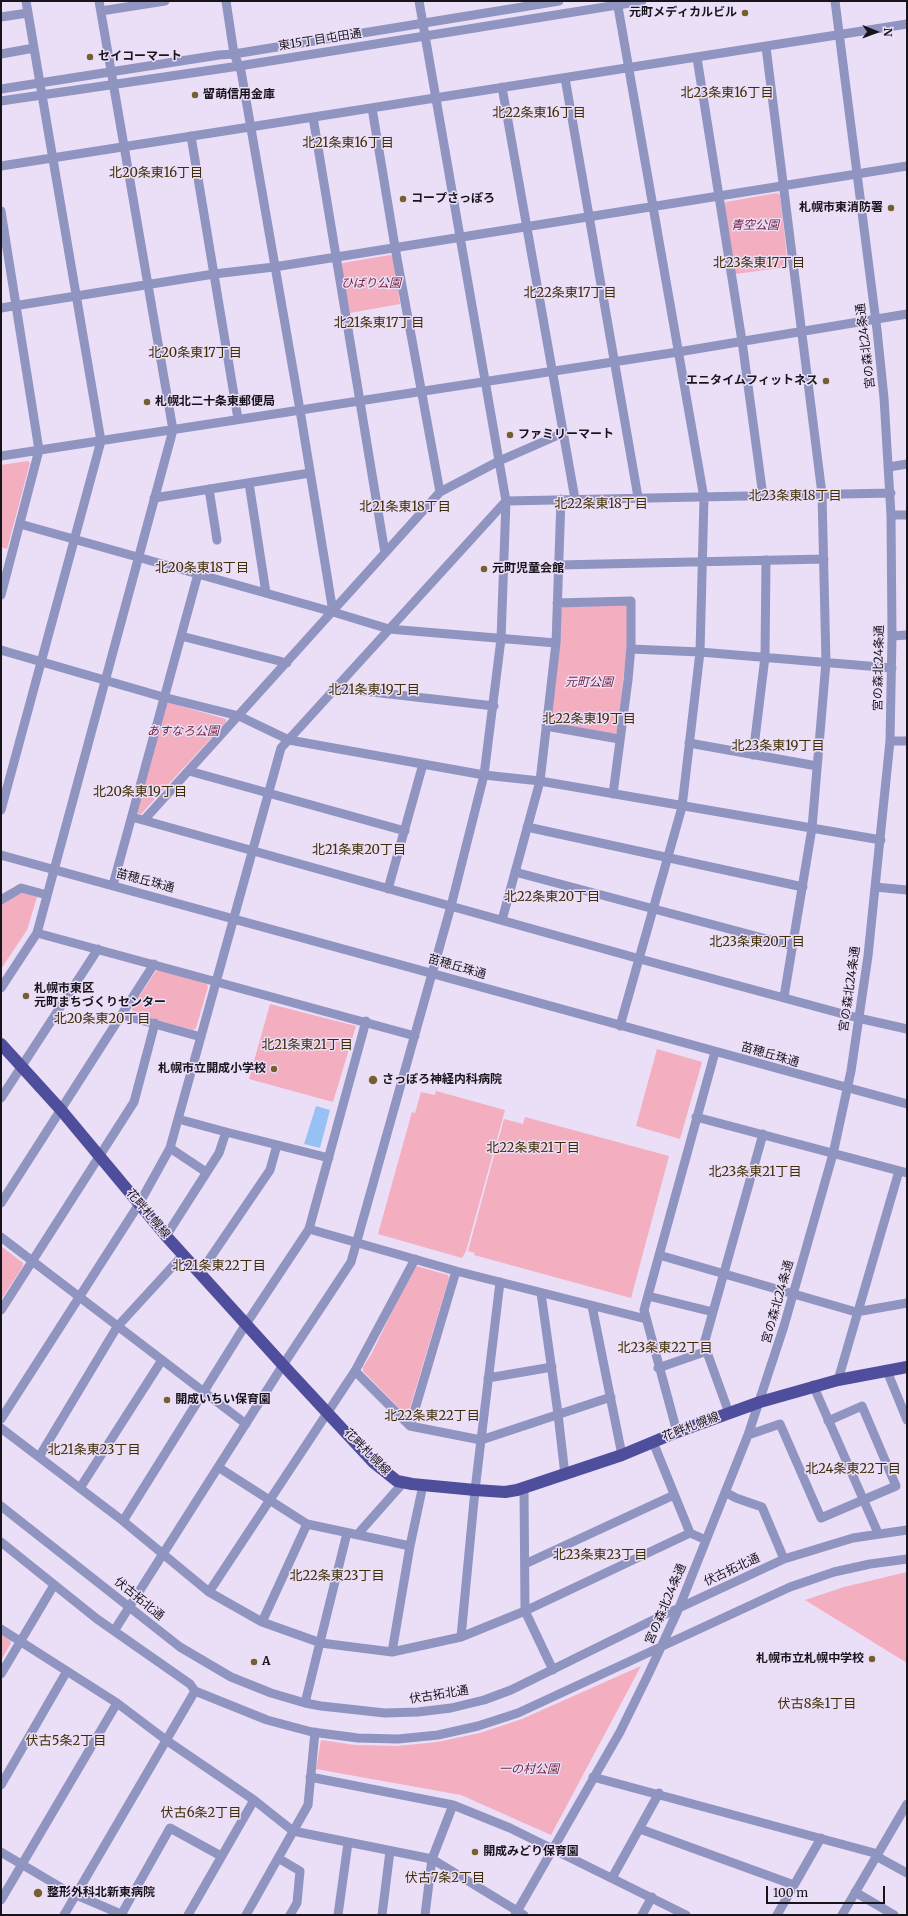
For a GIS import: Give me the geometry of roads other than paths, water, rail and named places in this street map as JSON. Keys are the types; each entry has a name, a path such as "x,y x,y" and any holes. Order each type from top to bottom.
{"main road":[{"name":"花畔札幌線","path":"1,1044 99,1154 166,1236 282,1365 379,1467 390,1476 403,1483 505,1492 524,1488 622,1455 677,1432 760,1402 813,1385 907,1367"}],"street":[{"path":"1,810 4,788 42,661 101,441 26,1"},
{"path":"1,988 36,932 173,430 99,1"},
{"path":"101,11 165,1"},
{"path":"226,1 234,54 239,66 300,410 333,612"},
{"path":"114,1631 282,1365 351,1262 451,906 484,775 494,706 501,639 506,501 459,238 419,1"},
{"name":"東15丁目屯田通","path":"1,89 219,55 234,54 559,1"},
{"name":"東15丁目屯田通","path":"1,101 239,66 618,3 642,1"},
{"name":"宮の森北24条通","path":"519,1914 551,1850 620,1732 661,1647 679,1608 748,1435 760,1402 793,1293 833,1154 848,1089 868,956 890,741 892,668 891,493 875,319 835,1"},
{"path":"618,3 704,498 700,652 682,807 620,1026"},
{"path":"1,17 28,13"},
{"path":"1,166 907,24"},
{"path":"766,47 822,494 826,662 812,828 784,997"},
{"path":"1,54 34,48"},
{"path":"696,58 742,341 763,496"},
{"path":"565,78 638,497"},
{"path":"502,87 551,371 575,499"},
{"path":"372,108 395,248 440,492"},
{"path":"313,117 335,257 361,400 386,553"},
{"path":"191,136 238,419"},
{"path":"1,308 214,274 274,267 907,166"},
{"path":"1,211 39,450 1,595"},
{"path":"1,456 485,380 678,352 907,314"},
{"path":"144,820 440,492 499,461 563,433"},
{"path":"889,467 907,464"},
{"path":"154,498 310,473"},
{"path":"249,483 266,593"},
{"path":"209,489 217,540"},
{"path":"1,1419 139,1204 170,1148 254,852 281,748 506,501 638,497 704,498 891,493"},
{"path":"502,920 540,782 556,643 561,499"},
{"path":"891,515 907,515"},
{"path":"20,524 333,612 389,630 556,643"},
{"path":"559,565 824,559"},
{"path":"753,755 765,657 766,560"},
{"path":"113,885 163,697 198,574"},
{"path":"557,603 631,601 631,649 613,794"},
{"path":"892,636 907,635"},
{"path":"181,636 287,663"},
{"path":"631,649 700,652 892,668"},
{"path":"1,650 163,697 239,716 289,740 484,775 540,782 881,840"},
{"path":"337,688 494,706"},
{"path":"546,726 619,740"},
{"path":"890,741 907,741"},
{"path":"689,743 817,766"},
{"path":"388,889 423,764"},
{"path":"189,771 405,831"},
{"path":"132,817 640,959 858,1018 907,1029"},
{"path":"528,827 803,888"},
{"name":"苗穂丘珠通","path":"1,855 235,918 620,1026 907,1104"},
{"path":"515,872 793,946"},
{"path":"875,887 907,890"},
{"path":"1,900 21,888 47,895"},
{"path":"36,932 366,1021 415,1036"},
{"path":"1,1098 98,949"},
{"path":"1,1203 154,964"},
{"path":"123,1014 201,1037"},
{"path":"123,1521 246,1324 309,1228 366,1021"},
{"path":"1,1310 99,1154 134,1102 155,1023"},
{"path":"677,1432 658,1368 644,1310 715,1052"},
{"path":"696,1117 903,1172 856,1312 838,1380"},
{"path":"178,1119 329,1158"},
{"path":"166,1236 219,1153 226,1132"},
{"path":"730,1413 704,1344 763,1134"},
{"path":"200,1274 270,1170 277,1145"},
{"path":"170,1148 206,1172"},
{"path":"309,1228 456,1271 646,1319"},
{"path":"1,1237 246,1424"},
{"path":"39,1457 117,1327 183,1255"},
{"path":"659,1255 856,1312 907,1302"},
{"path":"209,1592 356,1370 415,1259"},
{"path":"410,1426 456,1271"},
{"path":"461,1638 475,1490 500,1282"},
{"path":"541,1293 552,1367 565,1475"},
{"path":"648,1296 713,1312"},
{"path":"592,1306 622,1455"},
{"path":"658,1368 707,1351"},
{"path":"80,1488 162,1360"},
{"path":"488,1378 552,1367"},
{"path":"356,1370 410,1426 481,1440 611,1397"},
{"path":"887,1371 907,1420"},
{"path":"813,1385 878,1533"},
{"path":"748,1435 780,1424 821,1518 864,1501 896,1486 862,1406 828,1421"},
{"path":"1,1428 123,1521 209,1592 262,1622 321,1643 392,1652 461,1638 525,1611 690,1533"},
{"path":"653,1442 690,1533 706,1540"},
{"path":"218,1468 307,1524 410,1546"},
{"path":"357,1535 403,1483"},
{"path":"392,1652 410,1546 423,1485"},
{"path":"524,1488 525,1611 553,1670"},
{"path":"725,1492 736,1498 762,1507 784,1559"},
{"path":"525,1564 674,1495"},
{"name":"伏古拓北通","path":"1,1506 130,1606 180,1647 231,1677 271,1693 305,1703 385,1713 418,1712 484,1700 511,1690 679,1608 784,1559 852,1538 878,1533 907,1530"},
{"path":"262,1622 307,1524"},
{"path":"305,1703 347,1533"},
{"path":"1,1542 114,1631 190,1684 195,1692 267,1720 315,1732 358,1738 398,1739 438,1735 478,1726 518,1713 710,1626 790,1587 834,1572 870,1564 907,1559"},
{"path":"1,1674 54,1585"},
{"path":"1,1629 117,1703 166,1740 254,1800 293,1831 432,1859 519,1914"},
{"path":"1,1785 67,1671"},
{"path":"64,1915 195,1692"},
{"path":"1,1900 117,1703"},
{"path":"246,1915 308,1805 315,1732"},
{"path":"310,1777 453,1805 510,1828 551,1850 652,1897 686,1915"},
{"path":"593,1777 821,1838 877,1855 907,1873"},
{"path":"612,1878 660,1794"},
{"path":"188,1915 254,1800"},
{"path":"425,1915 432,1859 453,1805"},
{"path":"842,1915 906,1807"},
{"path":"1,1852 76,1895 122,1915 170,1828 221,1856"},
{"path":"640,1829 794,1885"},
{"path":"777,1915 821,1838"},
{"path":"338,1915 348,1843"},
{"path":"382,1915 390,1851"},
{"path":"278,1858 300,1871 296,1903 290,1915"},
{"path":"855,1892 894,1915"},
{"path":"642,1915 652,1897"}],"water":[{"path":"316,1106 330,1110 320,1148 304,1144"}],"place":[{"name":"元町メディカルビル","path":"745,13"},
{"name":"セイコーマート","path":"90,57"},
{"name":"留萌信用金庫","path":"195,95"},
{"name":"コープさっぽろ","path":"403,199"},
{"name":"札幌市東消防署","path":"891,208"},
{"name":"エニタイムフィットネス","path":"826,381"},
{"name":"札幌北二十条東郵便局","path":"147,402"},
{"name":"ファミリーマート","path":"510,435"},
{"name":"元町児童会館","path":"484,569"},
{"name":"札幌市東区 元町まちづくりセンター","path":"26,996"},
{"name":"札幌市立開成小学校","path":"274,1069"},
{"name":"さっぽろ神経内科病院","path":"373,1080"},
{"name":"開成いちい保育園","path":"167,1400"},
{"name":"札幌市立札幌中学校","path":"872,1659"},
{"name":"A","path":"254,1662"},
{"name":"開成みどり保育園","path":"475,1852"},
{"name":"整形外科北新東病院","path":"38,1893"}],"district":[{"name":"北23条東16丁目","path":"727,93"},
{"name":"北22条東16丁目","path":"539,113"},
{"name":"北21条東16丁目","path":"348,143"},
{"name":"北20条東16丁目","path":"156,173"},
{"name":"北23条東17丁目","path":"759,263"},
{"name":"北22条東17丁目","path":"570,293"},
{"name":"北21条東17丁目","path":"379,323"},
{"name":"北20条東17丁目","path":"195,353"},
{"name":"北23条東18丁目","path":"795,496"},
{"name":"北22条東18丁目","path":"601,504"},
{"name":"北21条東18丁目","path":"405,507"},
{"name":"北20条東18丁目","path":"202,568"},
{"name":"北21条東19丁目","path":"374,690"},
{"name":"北22条東19丁目","path":"589,719"},
{"name":"北23条東19丁目","path":"778,746"},
{"name":"北20条東19丁目","path":"140,792"},
{"name":"北21条東20丁目","path":"359,850"},
{"name":"北22条東20丁目","path":"552,897"},
{"name":"北23条東20丁目","path":"757,942"},
{"name":"北20条東20丁目","path":"102,1019"},
{"name":"北21条東21丁目","path":"307,1045"},
{"name":"北22条東21丁目","path":"533,1148"},
{"name":"北23条東21丁目","path":"755,1172"},
{"name":"北21条東22丁目","path":"219,1266"},
{"name":"北23条東22丁目","path":"665,1348"},
{"name":"北22条東22丁目","path":"432,1416"},
{"name":"北21条東23丁目","path":"94,1450"},
{"name":"北24条東22丁目","path":"853,1469"},
{"name":"北23条東23丁目","path":"600,1555"},
{"name":"北22条東23丁目","path":"337,1576"},
{"name":"伏古8条1丁目","path":"817,1704"},
{"name":"伏古5条2丁目","path":"66,1741"},
{"name":"伏古6条2丁目","path":"201,1813"},
{"name":"伏古7条2丁目","path":"445,1878"}],"park label":[{"name":"青空公園","path":"755,226"},
{"name":"ひばり公園","path":"371,284"},
{"name":"元町公園","path":"589,683"},
{"name":"あすなろ公園","path":"183,732"},
{"name":"一の村公園","path":"529,1770"}]}
